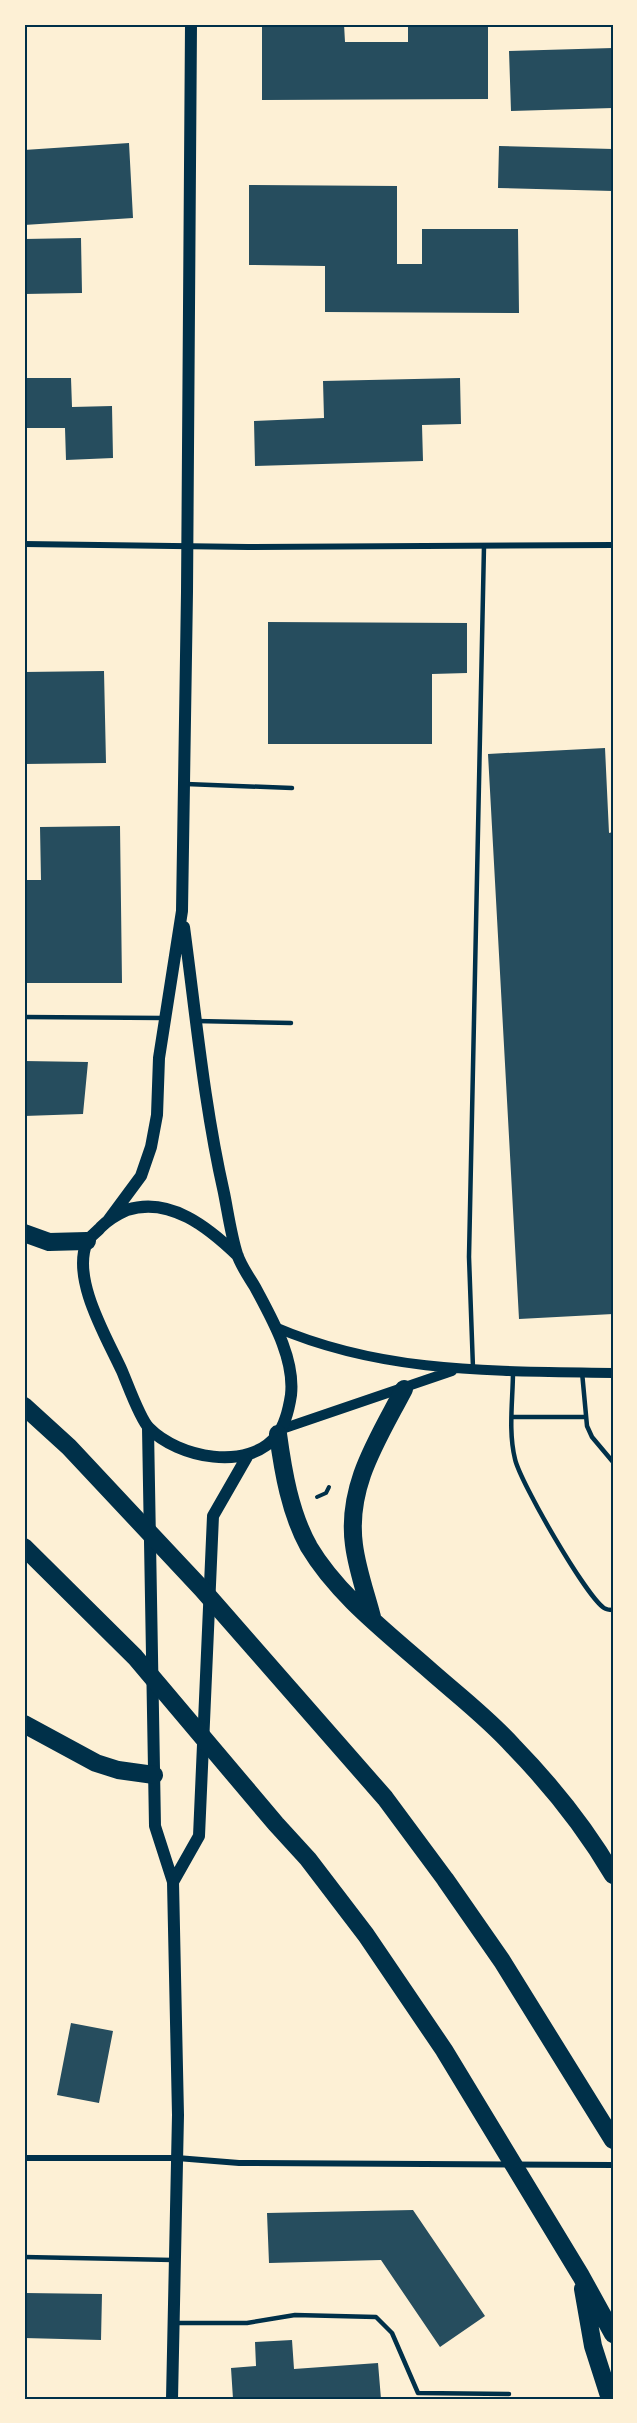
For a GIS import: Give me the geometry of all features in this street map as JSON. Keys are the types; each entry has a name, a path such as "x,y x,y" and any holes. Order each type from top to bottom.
{"highway":[{"path":"24,1233 49,1242 87,1241"},
{"path":"372,1619 354,1545 354,1506 359,1479 404,1389"},
{"path":"24,1406 69,1447 202,1589 385,1798 502,1960 556,2051 613,2140"},
{"path":"279,1432 283,1469 293,1506 309,1546 329,1576 372,1619 513,1745 559,1799 613,1875"},
{"path":"24,1547 135,1658 276,1824 308,1858 366,1935 444,2050 581,2276 613,2334"},
{"path":"24,1724 96,1764 154,1775"},
{"path":"581,2276 593,2346 610,2399"}],"main road":[{"path":"172,2399 177,2158 172,1882 155,1826 148,1428 94,1310 83,1276 87,1241 107,1222 141,1176 151,1147 157,1115 159,1058 182,911 191,24"},
{"path":"148,1428 175,1447 194,1454 218,1458 248,1455 265,1446 279,1432 287,1413 291,1393 288,1359 275,1327 238,1256 211,1136 182,911"},
{"path":"107,1222 125,1211 143,1206 172,1210 195,1221 220,1239 238,1256"},
{"path":"172,1882 199,1836 213,1516 248,1455"}],"street":[{"path":"24,544 613,545"},
{"path":"275,1327 310,1342 396,1362 473,1371 613,1373"},
{"path":"279,1432 456,1370"},
{"path":"24,2158 177,2158 239,2163 613,2165"}],"lane":[{"path":"473,1371 469,1257 484,546"},
{"path":"185,784 292,788"},
{"path":"24,1017 166,1018"},
{"path":"196,1021 291,1023"},
{"path":"513,1371 512,1417 515,1459 525,1483 576,1573 598,1602 606,1610 613,1610"},
{"path":"582,1372 586,1417 592,1437 613,1462"},
{"path":"512,1417 586,1417"},
{"path":"24,2258 176,2260"},
{"path":"174,2323 247,2323 295,2314 376,2317 392,2333 418,2393 509,2394"}],"building":[{"path":"262,24 344,24 345,42 408,42 408,24 488,24 488,99 262,100"},
{"path":"613,48 613,108 511,111 509,51"},
{"path":"129,143 133,218 24,225 24,150"},
{"path":"499,146 613,149 613,191 498,188"},
{"path":"249,185 397,186 397,264 422,264 422,229 518,229 519,313 325,312 325,266 249,265"},
{"path":"81,238 82,293 24,294 24,239"},
{"path":"24,378 71,378 72,407 112,406 113,458 66,460 65,428 24,428"},
{"path":"460,378 461,424 422,425 423,461 255,466 254,421 324,418 323,381"},
{"path":"268,622 467,623 467,673 432,674 432,744 268,744"},
{"path":"104,671 106,763 24,764 24,672"},
{"path":"605,748 609,833 613,832 613,1314 519,1319 488,754"},
{"path":"120,826 122,983 24,983 24,880 41,880 40,827"},
{"path":"24,1061 88,1062 83,1114 24,1116"},
{"path":"71,2023 113,2031 99,2103 57,2095"},
{"path":"413,2210 485,2316 440,2347 381,2260 269,2263 267,2213"},
{"path":"25,2293 102,2294 101,2340 24,2338"},
{"path":"292,2340 294,2369 378,2363 381,2399 233,2399 231,2368 256,2366 255,2342"}]}
